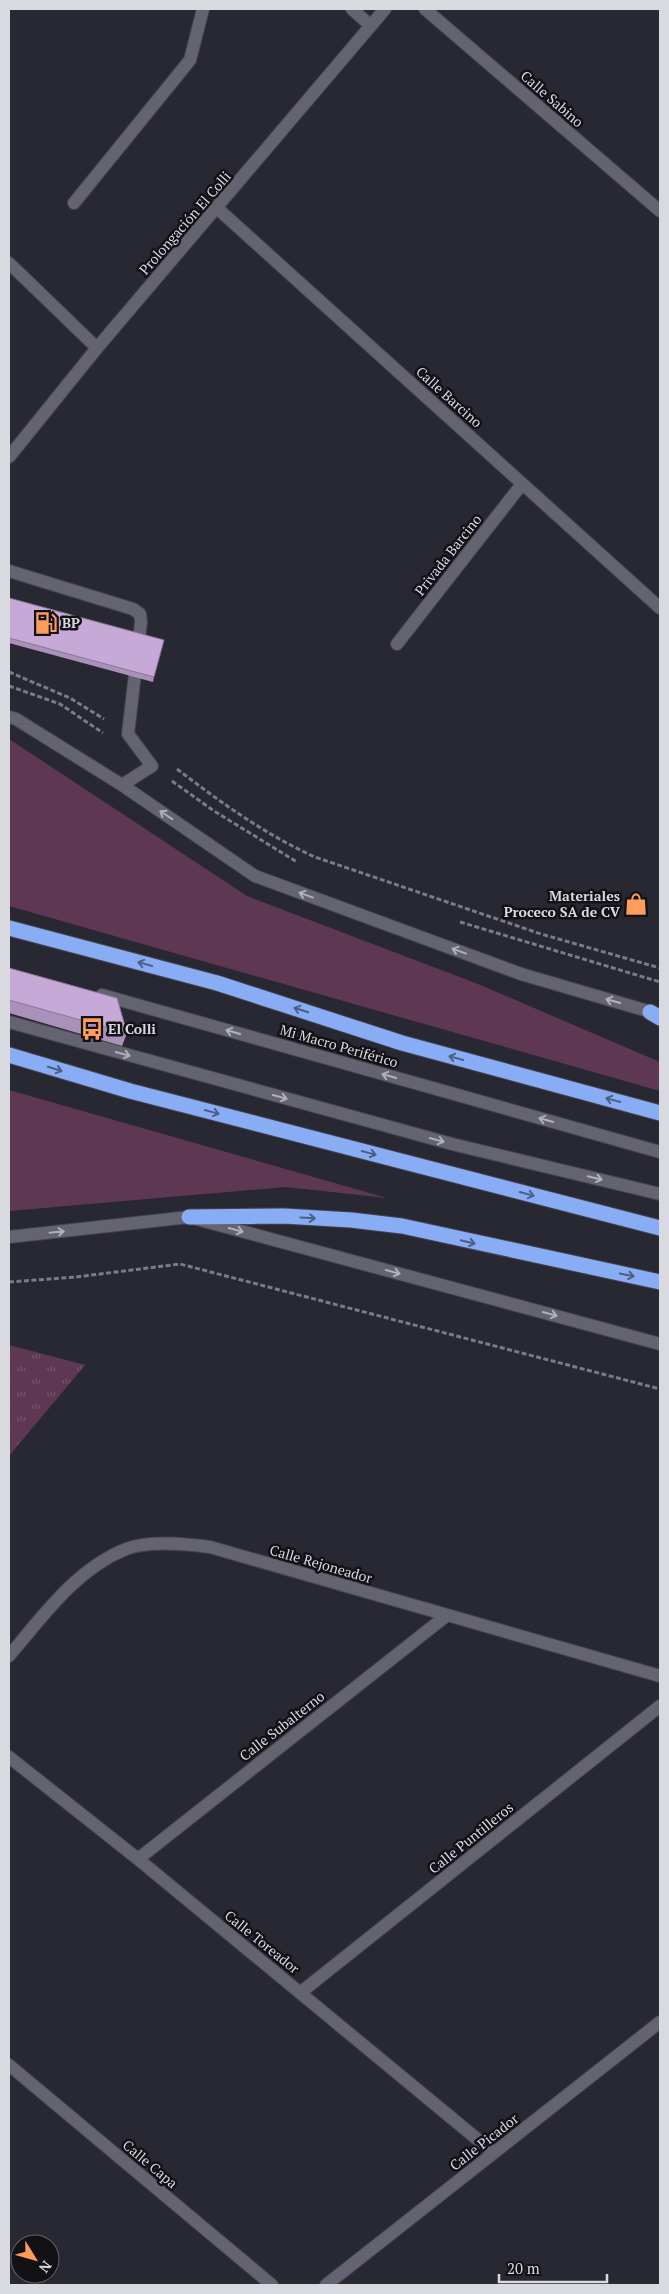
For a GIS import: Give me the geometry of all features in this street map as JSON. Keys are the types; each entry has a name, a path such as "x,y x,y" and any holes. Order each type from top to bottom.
{"highway":[{"path":"9,928 217,983 402,1043 660,1113"},
{"path":"9,1055 130,1091 660,1228"},
{"path":"189,1217 284,1216 351,1220 402,1226 660,1282"}],"street":[{"path":"74,203 190,60 203,9"},
{"path":"352,9 371,26"},
{"name":"Prolongación El Colli","path":"9,457 97,348 385,9"},
{"name":"Calle Sabino","path":"425,9 660,211"},
{"name":"Calle Barcino","path":"217,208 660,608"},
{"path":"9,264 97,348"},
{"name":"Privada Barcino","path":"397,644 522,484"},
{"path":"9,571 134,609 140,614 141,622 128,734 152,766 122,785"},
{"path":"9,717 16,719 122,785 255,876 521,974 657,1015"},
{"name":"Mi Macro Periférico","path":"85,991 660,1152"},
{"path":"9,1022 452,1144 660,1194"},
{"path":"9,1237 189,1217 660,1344"},
{"name":"Calle Rejoneador","path":"9,1656 66,1590 96,1566 127,1548 171,1542 210,1547 660,1676"},
{"name":"Calle Subalterno","path":"138,1859 446,1616"},
{"name":"Calle Puntilleros","path":"300,1993 660,1706"},
{"name":"Calle Toreador","path":"9,1757 138,1859 494,2152"},
{"name":"Calle Picador","path":"326,2285 660,2022"},
{"name":"Calle Capa","path":"9,2066 272,2285"}],"path":[{"path":"9,672 70,698 128,734"},
{"path":"9,686 60,704 106,735"},
{"path":"152,766 214,812 300,864"},
{"path":"175,767 206,791 258,825 290,845 315,857 541,934 660,968"},
{"path":"458,922 660,982"},
{"path":"9,1282 76,1277 180,1264 660,1388"}],"green space":[{"path":"9,739 247,896 478,984 660,1062 660,1091 9,906"},
{"path":"9,1090 387,1198 286,1187 9,1211"},
{"path":"9,1345 85,1365 9,1456"}],"building":[{"name":"BP","path":"9,598 164,640 154,677 9,638"},
{"path":"9,968 117,998 127,1033 9,1000"}],"place":[{"name":"BP","path":"46,623"},
{"name":"Materiales Proceco SA de CV","path":"636,904"},
{"name":"El Colli","path":"92,1029"}]}
